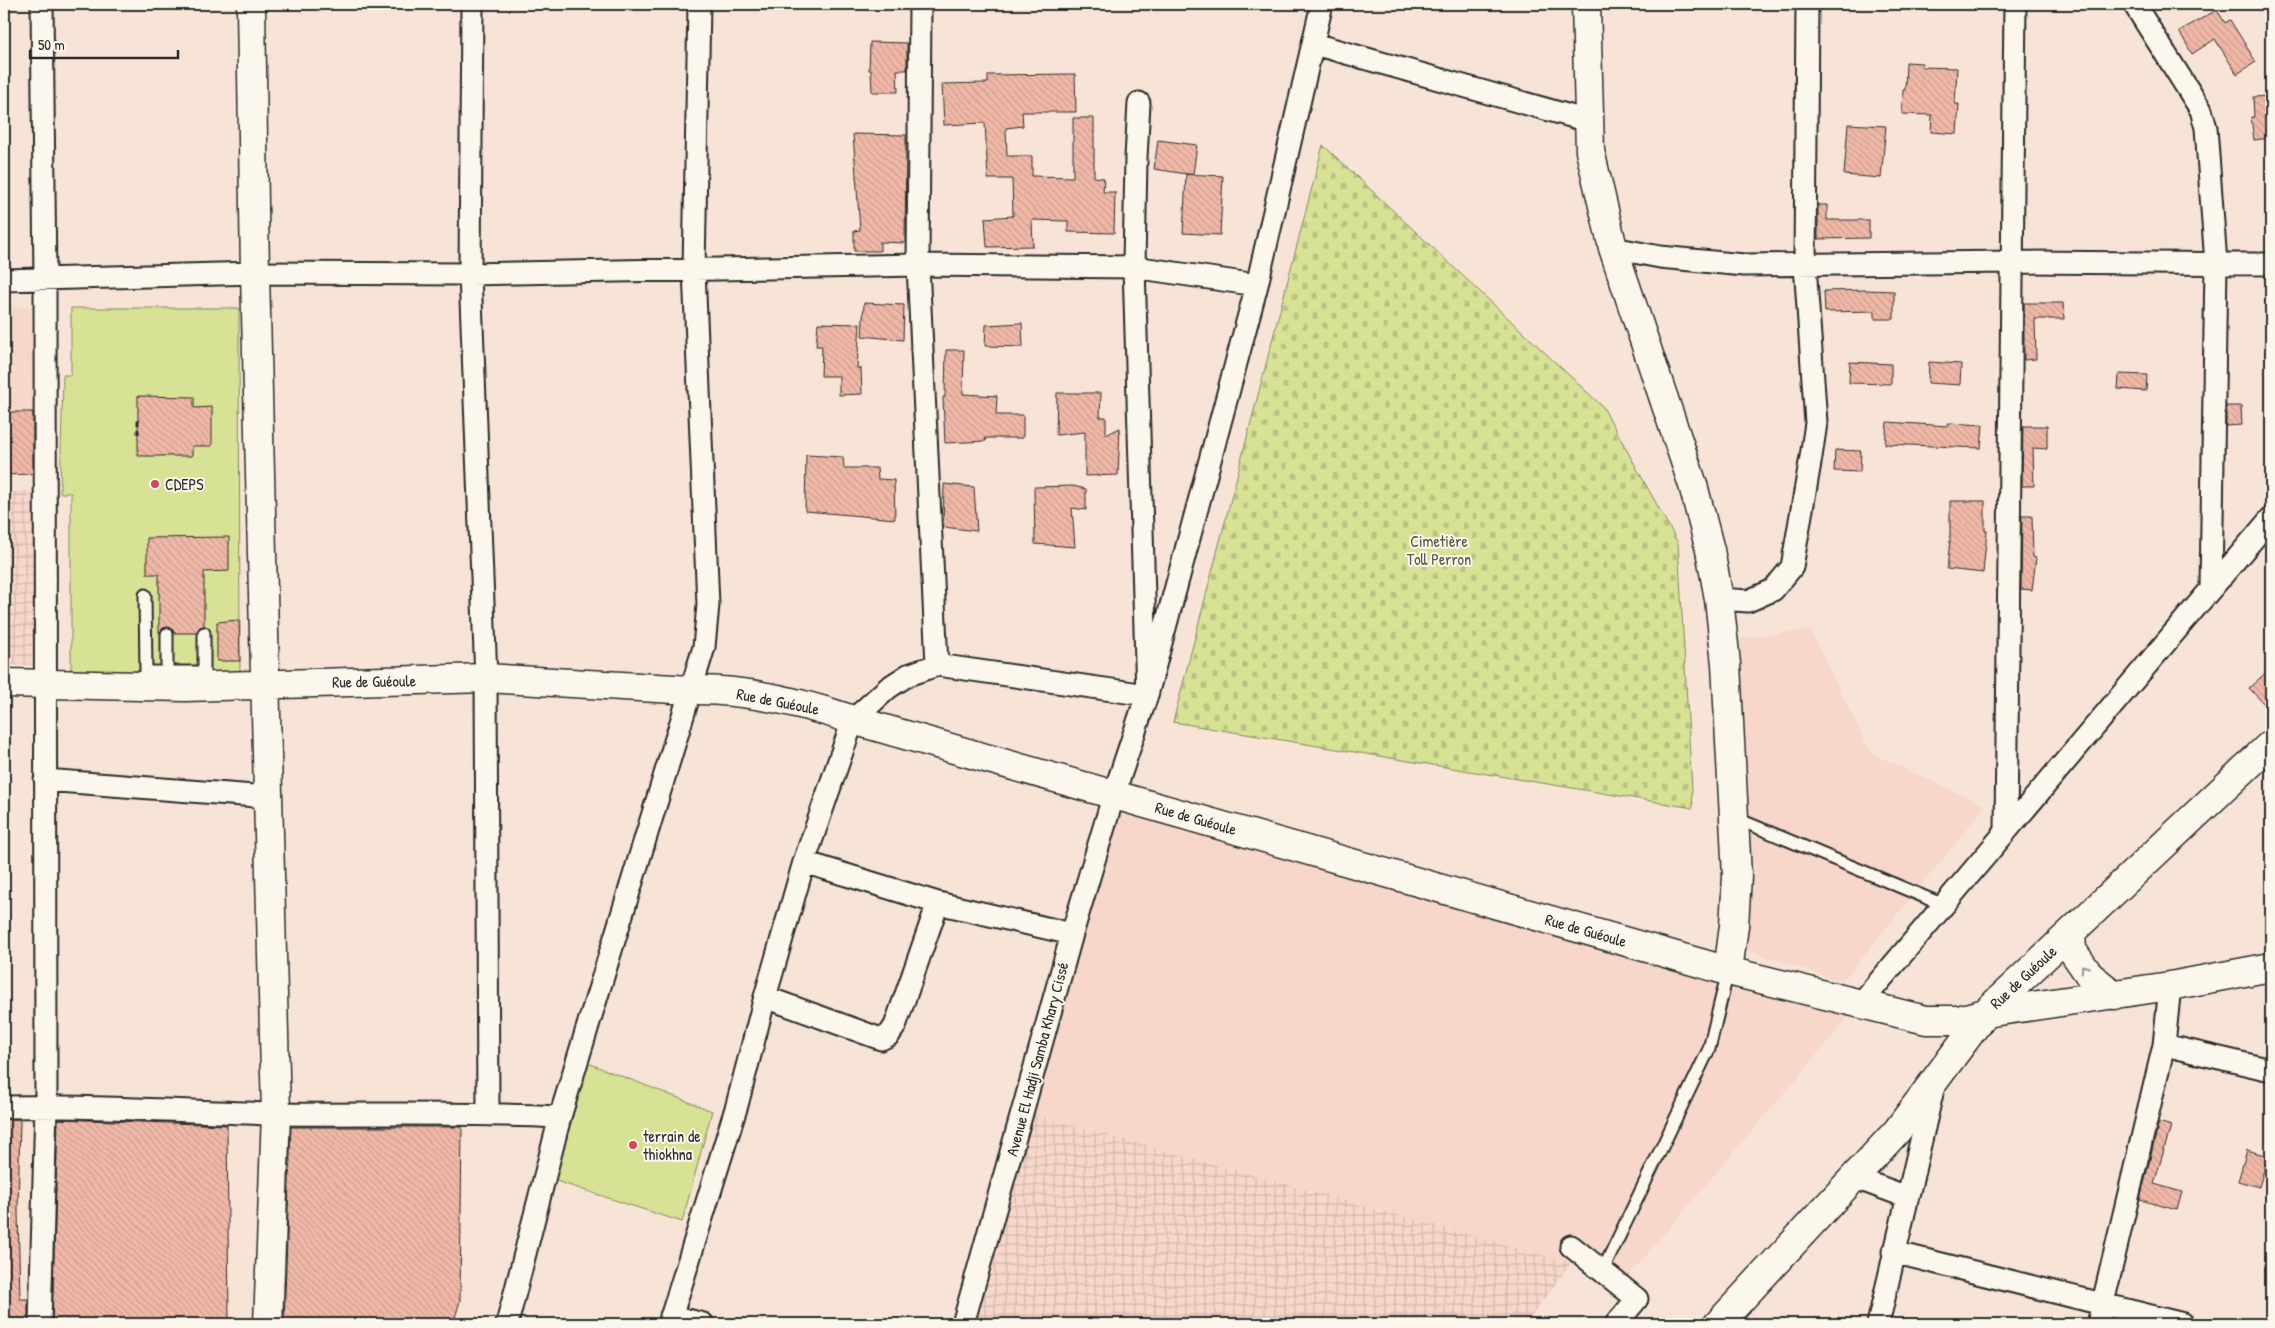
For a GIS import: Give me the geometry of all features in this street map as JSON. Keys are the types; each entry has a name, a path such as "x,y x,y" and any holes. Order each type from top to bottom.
{"street":[{"path":"40,1324 46,1106 45,280 42,4"},
{"path":"251,4 255,273 276,1114 268,1324"},
{"path":"472,4 470,274 486,678 488,1113"},
{"path":"507,1324 560,1117 704,646 708,604 694,270 699,4"},
{"path":"920,4 918,265 937,665"},
{"name":"Avenue El Hadji Samba Khary Cissé","path":"963,1324 1072,934 1114,794 1147,696 1257,285 1322,4"},
{"path":"1586,4 1590,151 1613,248 1693,485 1710,550 1719,599 1725,655 1737,876 1734,926 1728,971"},
{"path":"1719,599 1748,601 1773,590 1792,567 1816,422 1805,265 1807,4"},
{"path":"2006,830 2015,4"},
{"path":"2134,4 2200,110 2206,128 2216,262 2211,588"},
{"path":"1314,44 1588,121"},
{"path":"703,1324 670,1320 737,1105 765,997 804,862 853,720 888,688 908,675 937,665 1147,696 1134,267 1139,103"},
{"path":"1613,248 1660,257 1744,265 2012,262 2216,262 2271,264"},
{"path":"4,280 255,273 470,274 918,265 1134,267 1257,285"},
{"path":"1861,1003 2271,518"},
{"name":"Rue de Guéoule","path":"4,683 45,684 179,678 266,684 486,678 691,690 720,689 810,704 853,720 1728,971 1861,1003 1875,1009 1926,1020 1958,1020 1984,1013 2271,744"},
{"path":"45,780 269,798"},
{"path":"804,862 938,903 1072,934"},
{"path":"765,997 880,1039 889,1035 895,1026 938,903"},
{"path":"2071,932 2072,950 2076,957 2090,976 2114,995"},
{"path":"1718,1324 1897,1130 1984,1013 2114,995 2271,967"},
{"path":"2100,1314 2164,1045 2170,986"},
{"path":"2164,1045 2271,1070"},
{"path":"1878,1324 1936,1080"},
{"path":"4,1107 46,1106 276,1114 488,1113 560,1117"},
{"path":"1854,1177 1907,1197"},
{"path":"1571,1246 1637,1300 1616,1324"},
{"path":"1894,1252 2100,1314 2183,1324"}],"lane":[{"path":"145,595 146,672 179,678 204,672 204,633"},
{"path":"167,634 179,678"},
{"path":"1735,818 1944,905"},
{"path":"1602,1272 1709,1049 1728,971"}],"path":[{"path":"138,420 138,434"}],"shaded area":[{"path":"4,307 31,307 34,474 4,475"},
{"path":"33,491 35,665 4,665 4,492"},
{"path":"1810,630 1871,753 1986,806 1842,982 1737,947 1735,639"},
{"path":"1109,796 1850,1016 1625,1280 1571,1263 1022,1111"},
{"path":"1022,1111 1571,1263 1526,1324 956,1324"}],"green space":[{"name":"Cimetière Toll Perron","path":"1323,145 1603,407 1678,543 1693,808 1173,722"},
{"name":"CDEPS","path":"71,308 239,308 240,679 71,679 71,493 60,493 63,375 71,375"},
{"name":"terrain de thiokhna","path":"585,1062 712,1111 682,1222 553,1180"}],"building":[{"path":"2217,10 2225,23 2230,20 2256,62 2237,74 2215,39 2192,54 2179,31"},
{"path":"870,42 907,43 907,70 897,70 898,92 872,92 871,70 869,70"},
{"path":"1906,62 1922,63 1922,67 1957,68 1955,104 1959,104 1957,134 1931,132 1932,115 1902,114"},
{"path":"1075,74 1076,112 1022,112 1023,126 1006,128 1007,156 1032,156 1032,176 1073,177 1073,118 1094,118 1094,177 1104,178 1103,192 1115,192 1114,233 1068,232 1068,221 1032,220 1033,246 987,247 985,218 1013,216 1012,179 988,179 985,123 944,125 942,84 988,83 988,75"},
{"path":"2271,96 2271,138 2254,140 2251,117 2254,117 2253,97"},
{"path":"1848,124 1886,126 1881,178 1844,175"},
{"path":"853,134 906,135 905,243 880,242 880,251 854,251 854,231 860,230"},
{"path":"1158,140 1197,145 1193,175 1154,169"},
{"path":"1186,174 1223,176 1220,235 1183,233"},
{"path":"1818,205 1827,205 1827,220 1869,220 1869,238 1818,239"},
{"path":"1824,291 1894,291 1894,319 1875,319 1875,311 1825,312"},
{"path":"864,303 904,305 903,340 862,336"},
{"path":"2024,303 2063,303 2064,319 2035,319 2036,359 2024,360"},
{"path":"818,323 860,324 857,368 861,368 862,394 839,395 839,376 821,376 822,346 816,346"},
{"path":"1022,323 1023,347 985,346 986,325"},
{"path":"946,350 964,350 963,394 997,396 996,415 1023,415 1023,438 985,438 986,441 945,443 943,397 945,397"},
{"path":"1850,362 1891,364 1891,384 1849,383"},
{"path":"1929,362 1961,364 1960,385 1928,383"},
{"path":"2119,374 2147,375 2146,391 2118,389"},
{"path":"1057,393 1101,393 1100,417 1106,417 1106,435 1120,428 1118,475 1085,476 1085,432 1056,435"},
{"path":"138,396 194,397 194,408 212,407 212,446 192,446 192,456 138,456"},
{"path":"2226,406 2241,406 2242,425 2226,426"},
{"path":"4,412 33,412 33,474 4,475"},
{"path":"1887,422 1948,426 1948,423 1983,425 1981,448 1885,444"},
{"path":"2023,426 2047,426 2047,449 2033,448 2034,486 2022,486"},
{"path":"1835,450 1861,451 1860,472 1834,471"},
{"path":"806,455 843,457 844,468 877,468 878,479 894,480 895,519 805,511"},
{"path":"944,484 974,487 977,531 943,527"},
{"path":"1073,486 1086,489 1086,510 1072,508 1075,547 1035,544 1034,487"},
{"path":"1950,501 1985,501 1985,531 1987,531 1983,573 1947,569 1950,540"},
{"path":"2022,516 2032,516 2033,557 2036,558 2032,590 2021,589"},
{"path":"229,537 229,571 204,572 204,626 200,627 196,633 174,633 171,628 167,627 159,633 159,574 147,574 147,538"},
{"path":"239,620 240,661 217,661 217,622"},
{"path":"2271,668 2271,711 2249,688"},
{"path":"20,1119 18,1211 20,1299 28,1299 28,1324 4,1324 4,1120"},
{"path":"58,1119 227,1125 229,1324 52,1324"},
{"path":"2159,1122 2171,1126 2154,1184 2182,1192 2177,1210 2140,1200"},
{"path":"291,1127 462,1127 460,1301 453,1324 284,1324"},
{"path":"2247,1150 2268,1156 2259,1187 2238,1181"}],"place":[{"name":"CDEPS","path":"155,484"},
{"name":"terrain de thiokhna","path":"633,1145"}]}
